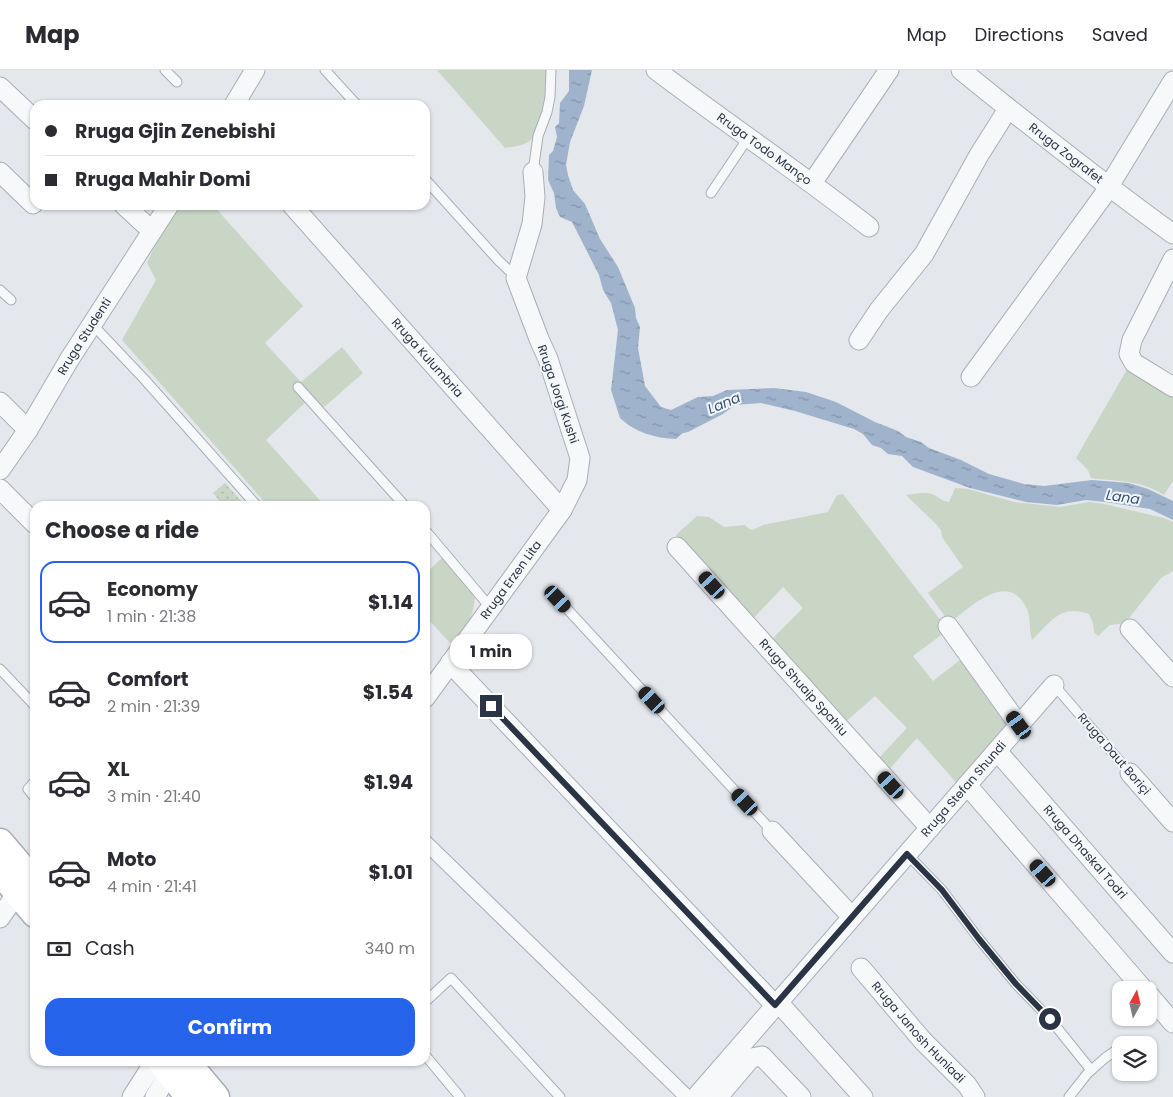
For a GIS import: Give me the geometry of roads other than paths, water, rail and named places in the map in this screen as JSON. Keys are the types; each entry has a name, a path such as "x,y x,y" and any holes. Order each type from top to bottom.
{"main road":[{"path":"0,842 26,888"},
{"path":"0,872 26,888"},
{"path":"170,1066 189,1097"},
{"path":"172,1066 216,1097"}],"street":[{"path":"237,100 256,70"},
{"name":"Rruga Todo Manço","path":"656,70 812,183 889,70"},
{"name":"Rruga Zografet","path":"961,70 1008,109 1173,234"},
{"path":"971,377 1108,186 1173,81"},
{"path":"0,87 30,115"},
{"path":"859,340 879,310 924,254 979,155 1008,109"},
{"path":"0,172 30,201"},
{"path":"516,278 532,224 535,197 533,172"},
{"path":"812,183 869,227"},
{"path":"129,210 152,231"},
{"name":"Rruga Studenti","path":"0,469 28,430 92,324 166,210"},
{"name":"Rruga Kulumbria","path":"296,210 562,510"},
{"path":"1173,259 1132,340 1129,354 1134,362 1173,387"},
{"name":"Rruga Jorgi Kushi","path":"516,278 548,359 580,458 577,480 562,510"},
{"path":"0,402 28,430"},
{"path":"0,489 30,519"},
{"name":"Rruga Erzen Lita","path":"430,691 562,510"},
{"name":"Rruga Shuaip Spahiu","path":"677,547 930,828"},
{"path":"948,626 1019,725"},
{"path":"1130,628 1173,676"},
{"path":"450,663 777,1004 863,1097"},
{"name":"Rruga Stefan Shundi","path":"696,1097 1054,685"},
{"name":"Rruga Dhaskal Todri","path":"997,750 1173,953"},
{"name":"Rruga Daut Boriçi","path":"1130,772 1173,822"},
{"path":"967,785 1136,981"},
{"path":"772,831 852,918"},
{"path":"430,847 687,1097"},
{"path":"0,918 26,888"},
{"name":"Rruga Janosh Huniadi","path":"861,968 923,1041 967,1085 975,1097"},
{"path":"1158,1006 1173,1023"},
{"path":"718,1097 750,1058 762,1056 801,1097"},
{"path":"132,1097 167,1066"},
{"path":"154,1097 168,1066"}],"lane":[{"path":"165,70 177,82"},
{"path":"325,70 352,100"},
{"path":"533,172 538,136 550,98 551,70"},
{"path":"711,193 748,138"},
{"path":"430,185 516,278"},
{"path":"0,290 10,300"},
{"path":"92,324 145,380 253,501"},
{"path":"298,387 400,501"},
{"path":"430,536 490,607"},
{"path":"558,599 772,831"},
{"path":"0,669 30,701"},
{"name":"Rruga Daut Boriçi","path":"1054,685 1130,772"},
{"path":"907,854 942,890 1016,984 1050,1019 1091,1070"},
{"path":"430,997 451,978 560,1097"},
{"path":"1069,1097 1079,1082 1112,1053"},
{"path":"430,1061 460,1097"}],"water":[{"name":"Lana","path":"569,70 592,70 584,106 570,142 566,165 568,175 573,190 585,204 600,239 618,267 635,308 636,318 640,327 638,348 645,386 661,407 671,410 698,397 713,396 727,390 774,388 806,392 836,402 875,422 898,431 906,437 921,442 929,448 961,460 989,474 1024,484 1044,486 1092,480 1129,483 1148,489 1173,501 1173,520 1150,509 1086,500 1057,505 1026,502 970,488 913,467 902,456 888,454 881,448 872,445 863,434 854,429 761,403 735,405 723,414 683,433 676,439 646,434 626,423 620,418 611,390 618,330 611,303 603,290 599,275 572,222 560,217 556,208 554,193 548,180 549,155 553,151 557,137 555,127 559,123 560,103 569,91"}]}
